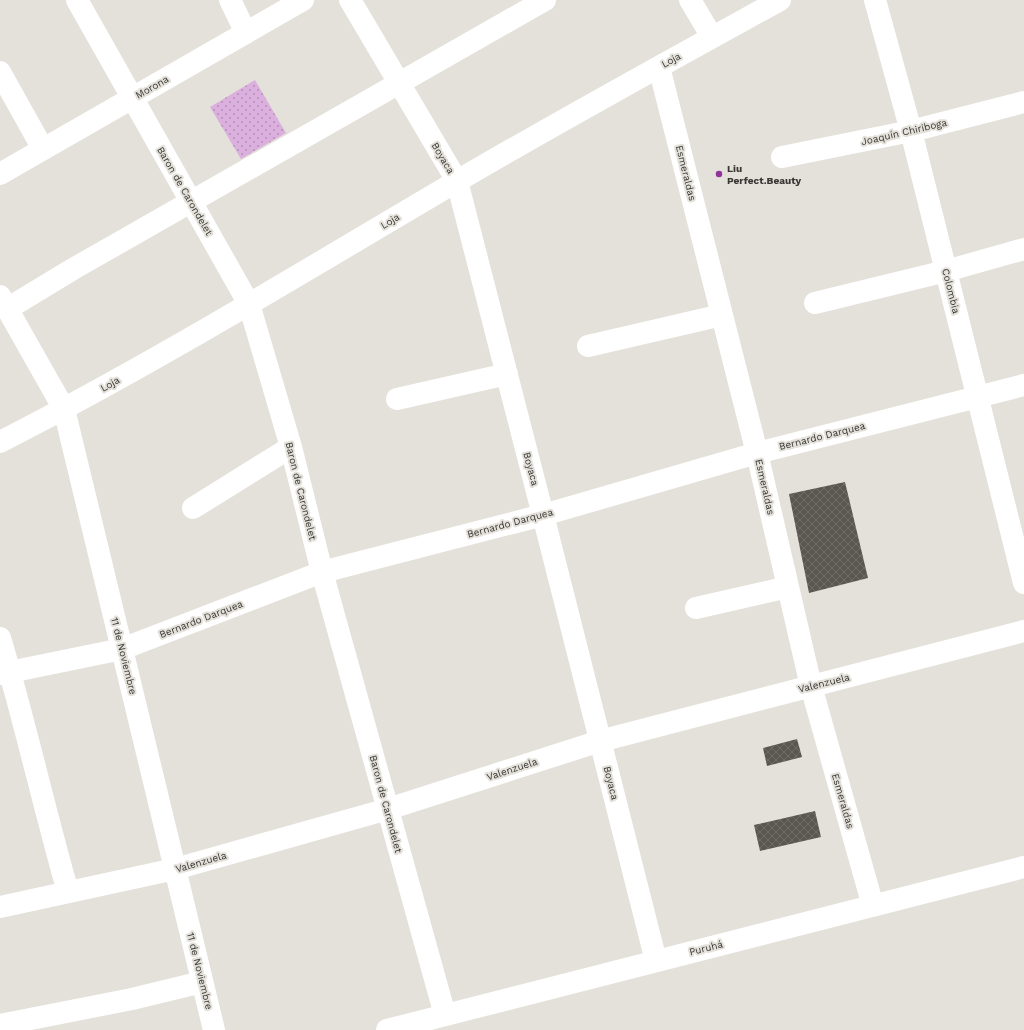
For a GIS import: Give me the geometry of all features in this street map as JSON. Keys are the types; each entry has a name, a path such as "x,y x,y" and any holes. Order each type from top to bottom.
{"street":[{"name":"Baron de Carondelet","path":"77,0 249,304 291,447 322,572 445,1015"},
{"path":"230,0 246,33"},
{"name":"Morona","path":"0,174 303,0"},
{"name":"Boyaca","path":"350,0 457,182 656,961"},
{"path":"4,303 73,269 545,0"},
{"path":"690,0 712,37"},
{"name":"Loja","path":"0,442 64,409 249,304 457,182 780,0"},
{"name":"Colombia","path":"875,0 911,131 1024,583"},
{"name":"Esmeraldas","path":"659,67 757,452 811,686 873,906"},
{"path":"0,72 44,149"},
{"name":"Joaquín Chiriboga","path":"782,157 911,131 1024,102"},
{"path":"815,303 946,271 1024,249"},
{"name":"11 de Noviembre","path":"4,303 64,409 214,1030"},
{"path":"588,346 722,315"},
{"path":"397,399 507,374"},
{"name":"Bernardo Darquea","path":"5,673 122,649 322,572 543,515 757,452 1024,385"},
{"path":"193,508 291,447"},
{"path":"696,608 788,587"},
{"name":"Valenzuela","path":"0,907 175,869 388,809 600,741 1024,632"},
{"path":"0,638 5,673 68,892"},
{"name":"Puruhá","path":"387,1030 1024,867"},
{"path":"0,1025 132,999 202,982"}],"shaded area":[{"path":"255,80 286,133 241,159 210,107"}],"building":[{"path":"845,482 868,578 809,593 789,494"},
{"path":"797,739 802,757 767,766 763,748"},
{"path":"815,811 821,837 760,851 754,825"}],"place":[{"name":"Liu Perfect.Beauty","path":"719,174"}]}
